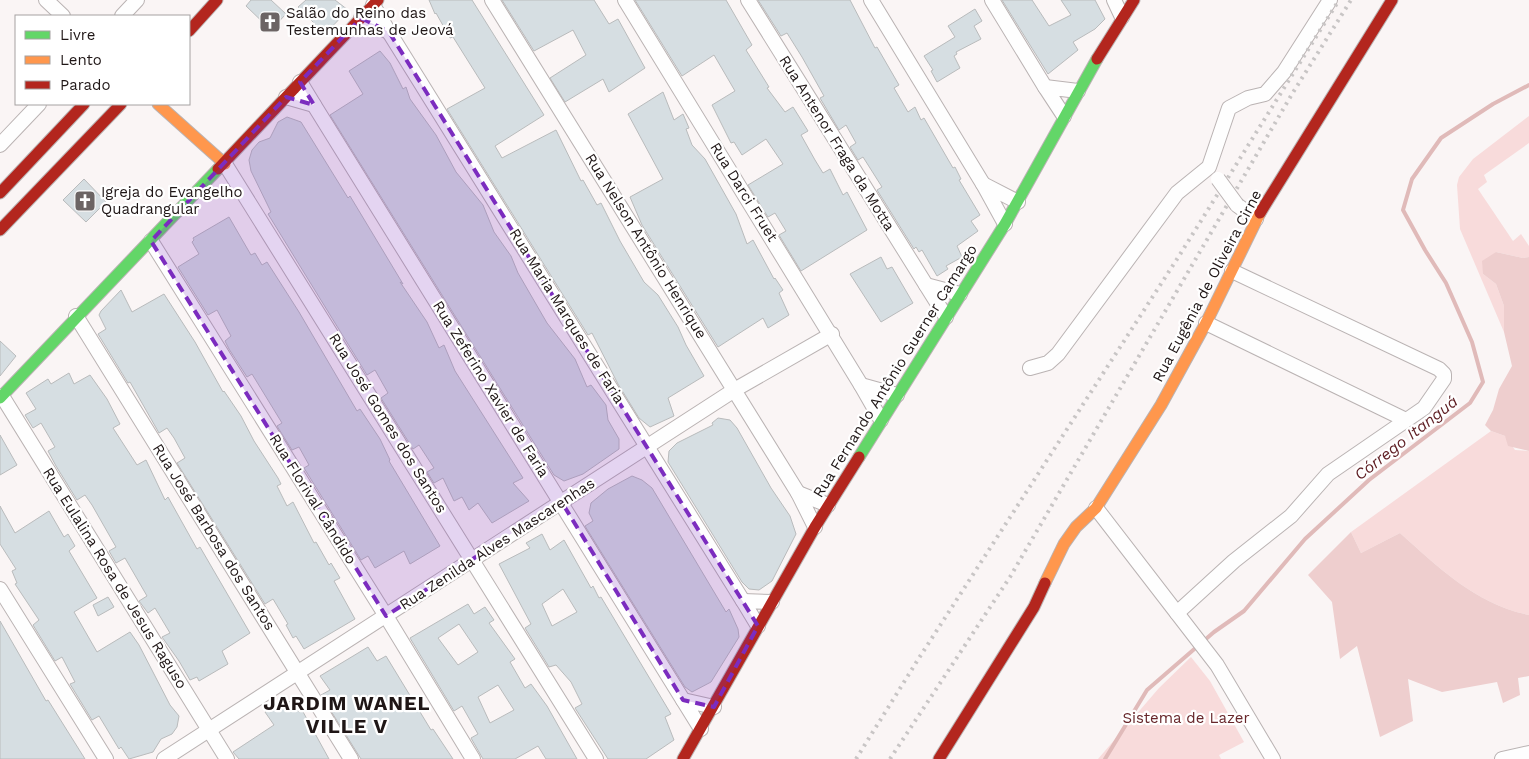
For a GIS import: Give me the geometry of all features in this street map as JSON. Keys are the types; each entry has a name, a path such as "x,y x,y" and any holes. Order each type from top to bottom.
{"street":[{"path":"46,0 62,15"},
{"path":"123,15 138,0"},
{"path":"190,29 217,0"},
{"name":"Rua Nelson Antônio Henrique","path":"492,0 736,389 798,493 815,526"},
{"name":"Rua Darci Fruet","path":"625,0 832,334 881,420"},
{"name":"Rua Antenor Fraga da Motta","path":"748,0 946,317"},
{"path":"871,0 984,184 1005,224"},
{"path":"992,0 1064,116"},
{"path":"1114,0 1122,17"},
{"name":"Rua Fernando Antônio Guerner Camargo","path":"682,759 701,729 815,526 1005,224 1078,91 1134,0"},
{"path":"1030,368 1048,363 1058,354 1177,193 1209,167 1229,108 1248,98 1264,94 1284,72 1330,0"},
{"name":"Rua Eugênia de Oliveira Cirne","path":"940,759 1034,607 1064,544 1076,527 1096,508 1169,391 1206,323 1256,219 1392,0"},
{"path":"1,397 76,316 225,164 375,3"},
{"name":"Rua Maria Marques de Faria","path":"375,3 389,32 649,447 758,626"},
{"path":"361,18 389,32"},
{"name":"Rua Zeferino Xavier de Faria","path":"300,82 701,729"},
{"path":"1045,87 1078,91"},
{"path":"286,97 314,105"},
{"path":"3,136 38,105"},
{"path":"0,193 83,105"},
{"path":"0,230 120,105"},
{"name":"Rua José Gomes dos Santos","path":"159,105 225,164 474,560 596,759"},
{"path":"1209,167 1237,205 1256,219"},
{"path":"984,184 1018,202"},
{"name":"Rua Florival Cândido","path":"151,241 386,616 473,759"},
{"path":"1177,613 1234,561 1291,516 1328,474 1424,408 1434,397 1444,379 1444,374 1440,369 1232,271"},
{"path":"926,285 960,294"},
{"name":"Rua José Barbosa dos Santos","path":"76,316 351,759"},
{"path":"1206,323 1406,420"},
{"name":"Rua Zenilda Alves Mascarenhas","path":"164,759 736,389 832,334"},
{"path":"861,385 897,394"},
{"name":"Rua Eulalina Rosa de Jesus Raguso","path":"1,397 227,759"},
{"path":"798,493 828,505"},
{"path":"1096,508 1209,654 1273,759"},
{"path":"0,590 106,759"},
{"path":"743,601 772,602"},
{"path":"683,700 714,706"},
{"path":"1502,759 1526,755"}],"highlighted area":[{"path":"361,18 389,32 758,626 714,707 683,700 561,501 386,616 151,241 286,97 314,105 300,82"}],"green space":[{"path":"1529,116 1529,143 1484,175 1487,182 1478,189 1513,241 1521,234 1529,246 1529,257 1523,258 1496,252 1483,274 1496,284 1504,306 1504,332 1460,229 1457,185 1459,177 1473,159"},
{"path":"1491,431 1505,436 1515,450 1529,451 1529,615 1510,610 1492,602 1459,583 1400,533 1361,553 1351,532"},
{"name":"Sistema de Lazer","path":"1191,657 1210,681 1244,742 1219,755 1221,759 1098,759 1159,688"}],"shaded area":[{"path":"1496,252 1523,258 1529,257 1529,451 1508,446 1505,436 1491,431 1485,425 1493,410 1499,389 1512,366 1504,332 1504,306 1496,284 1483,274 1482,261"},
{"path":"1351,532 1361,553 1400,533 1459,583 1492,602 1510,610 1529,615 1529,676 1518,678 1520,695 1503,703 1497,682 1442,692 1408,679 1413,721 1380,737 1357,646 1340,659 1332,602 1308,575"}],"building":[{"name":"Salão do Reino das Testemunhas de Jeová","path":"251,0 271,0 286,14 271,30 246,6"},
{"path":"306,0 335,0 348,10 325,34 298,7"},
{"path":"429,0 472,0 544,115 495,146 502,158 556,130 581,181 583,180 597,205 601,203 644,282 658,295 678,327 704,376 668,398 674,416 650,427 639,418 618,384 592,333 588,335 447,109 485,88 453,37 450,38 435,14"},
{"path":"502,0 594,0 609,24 618,19 645,68 609,92 603,79 565,102 550,78 586,55 573,30 534,51"},
{"path":"635,0 726,0 752,45 746,50 769,87 767,88 785,112 793,107 808,131 801,135 815,160 823,173 830,169 843,195 847,192 867,230 801,271 779,235 786,231 775,213 768,217 748,185 783,164 766,139 742,155 734,142 731,143 712,105 735,91 714,55 682,76"},
{"path":"758,0 850,0 875,48 877,47 899,85 894,88 908,112 915,107 921,120 924,118 953,168 955,167 961,179 959,180 980,215 971,221 978,231 957,246 962,257 946,266 948,269 937,276 922,250 919,252 916,247 914,249 877,190 882,187 863,157 858,160 850,147 856,143 846,125 839,130 820,98 824,96 802,57 787,33 781,36"},
{"path":"1002,0 1032,0 1049,26 1071,15 1061,0 1095,0 1105,19 1095,29 1073,42 1078,50 1048,74"},
{"path":"975,9 982,21 974,26 981,39 956,52 957,54 954,56 960,68 937,82 931,71 933,70 924,56 955,37 948,26"},
{"path":"380,51 390,63 403,89 406,87 410,99 436,135 456,172 483,205 494,232 511,256 518,273 547,323 575,359 587,387 591,385 606,405 608,420 619,439 619,449 583,474 564,481 554,475 330,115 363,94 349,71"},
{"path":"663,92 674,120 683,114 689,128 686,129 692,145 705,159 736,214 747,244 753,240 774,279 783,290 779,293 789,315 768,328 763,318 718,347 642,225 630,197 663,179 628,114"},
{"path":"287,117 301,122 348,198 350,196 403,284 400,282 427,322 439,348 444,345 455,371 523,478 513,483 529,501 492,523 478,503 469,510 462,497 454,501 443,478 434,483 427,472 434,468 419,445 413,449 381,398 388,393 375,370 367,375 268,214 271,212 251,171 249,160 252,150 259,142 270,138 278,122"},
{"name":"Igreja do Evangelho Quadrangular","path":"84,179 106,202 86,222 63,200"},
{"path":"229,217 251,255 255,253 262,265 267,262 299,312 357,411 360,409 380,439 389,461 440,546 410,564 404,551 375,568 368,556 361,560 304,468 309,465 299,447 292,450 277,426 282,423 252,374 247,377 229,349 225,341 231,336 217,310 208,315 178,267 199,254 192,242 193,238"},
{"path":"881,257 887,269 892,267 913,303 881,322 850,274"},
{"path":"121,290 132,312 164,294 278,478 281,484 277,486 287,506 293,502 314,543 316,542 329,565 331,563 340,578 334,581 355,619 304,649 296,636 293,638 286,625 288,624 273,599 265,604 177,463 185,458 174,438 167,428 159,433 130,382 128,383 98,334 106,329 99,315 101,311"},
{"path":"0,341 16,356 0,376"},
{"path":"69,373 74,384 90,375 107,399 120,424 113,428 137,465 146,460 165,500 168,497 197,549 200,547 250,633 222,651 228,664 199,681 197,677 190,680 162,637 170,633 155,608 148,613 139,601 147,596 125,558 116,563 109,551 116,547 92,505 85,495 77,500 56,466 48,451 55,447 41,423 33,428 25,415 36,409 26,393 48,379 51,384"},
{"path":"718,418 730,420 737,428 771,488 790,516 796,534 772,581 759,590 749,589 742,582 668,462 669,451 677,443 713,425 712,423"},
{"path":"0,435 17,465 0,475"},
{"path":"632,476 642,480 652,488 726,612 729,609 738,629 739,637 711,682 692,692 685,687 585,526 593,521 589,513 591,503 608,489"},
{"path":"0,506 15,533 49,511 64,537 68,534 75,546 69,551 97,598 74,612 97,652 130,632 139,645 170,705 179,716 177,727 172,734 161,739 153,752 129,759 121,747 119,749 99,716 92,720 70,684 75,682 62,657 55,661 33,625 39,620 15,584 17,583 12,571 16,569 0,544"},
{"path":"542,534 550,550 564,540 591,588 593,586 599,598 601,597 671,714 665,717 674,740 646,759 608,759 575,708 582,704 571,682 556,665 549,667 525,628 531,624 499,564 530,548 526,543","holes":["563,589 577,612 552,626 542,604"]},
{"path":"108,597 114,607 98,616 93,605"},
{"path":"468,604 474,614 485,607 494,620 489,623 515,659 510,662 525,688 531,684 547,706 577,759 546,759 538,746 515,759 483,759 471,738 478,734 462,706 454,711 410,638","holes":["459,624 478,652 458,665 438,638","498,685 514,710 490,723 478,697"]},
{"path":"0,621 46,701 48,700 85,759 0,759"},
{"path":"368,647 377,661 386,656 431,730 433,729 453,759 361,759 321,695 330,690 320,676"},
{"path":"285,701 293,702 299,712 302,710 329,759 239,759 233,752 274,725 265,712"}],"waterway":[{"name":"Córrego Itanguá","path":"1105,759 1147,690 1214,632 1244,611 1305,539 1369,480 1470,403 1483,382 1472,342 1446,283 1403,210 1412,179 1441,138 1493,104 1529,85"}],"railway":[{"path":"856,759 919,658 1179,256 1339,0"},
{"path":"890,759 1010,577 1292,94 1351,0"}],"traffic: fast":[{"path":"859,457 1005,224 1097,59"},
{"path":"0,398 218,169"}],"traffic: slow":[{"path":"159,105 225,164"},
{"path":"1045,583 1064,544 1076,527 1096,508 1161,405 1206,323 1260,213"}],"traffic: jam":[{"path":"190,30 217,0"},
{"path":"218,169 378,0"},
{"path":"1097,59 1134,0"},
{"path":"1260,213 1392,0"},
{"path":"0,193 83,105"},
{"path":"0,230 120,105"},
{"path":"683,759 815,527 859,457"},
{"path":"939,759 1034,607 1045,583"}],"place":[{"name":"Salão do Reino das Testemunhas de Jeová","path":"270,22"},
{"name":"Igreja do Evangelho Quadrangular","path":"85,201"}],"district":[{"name":"JARDIM WANEL VILLE V","path":"347,714"}]}
